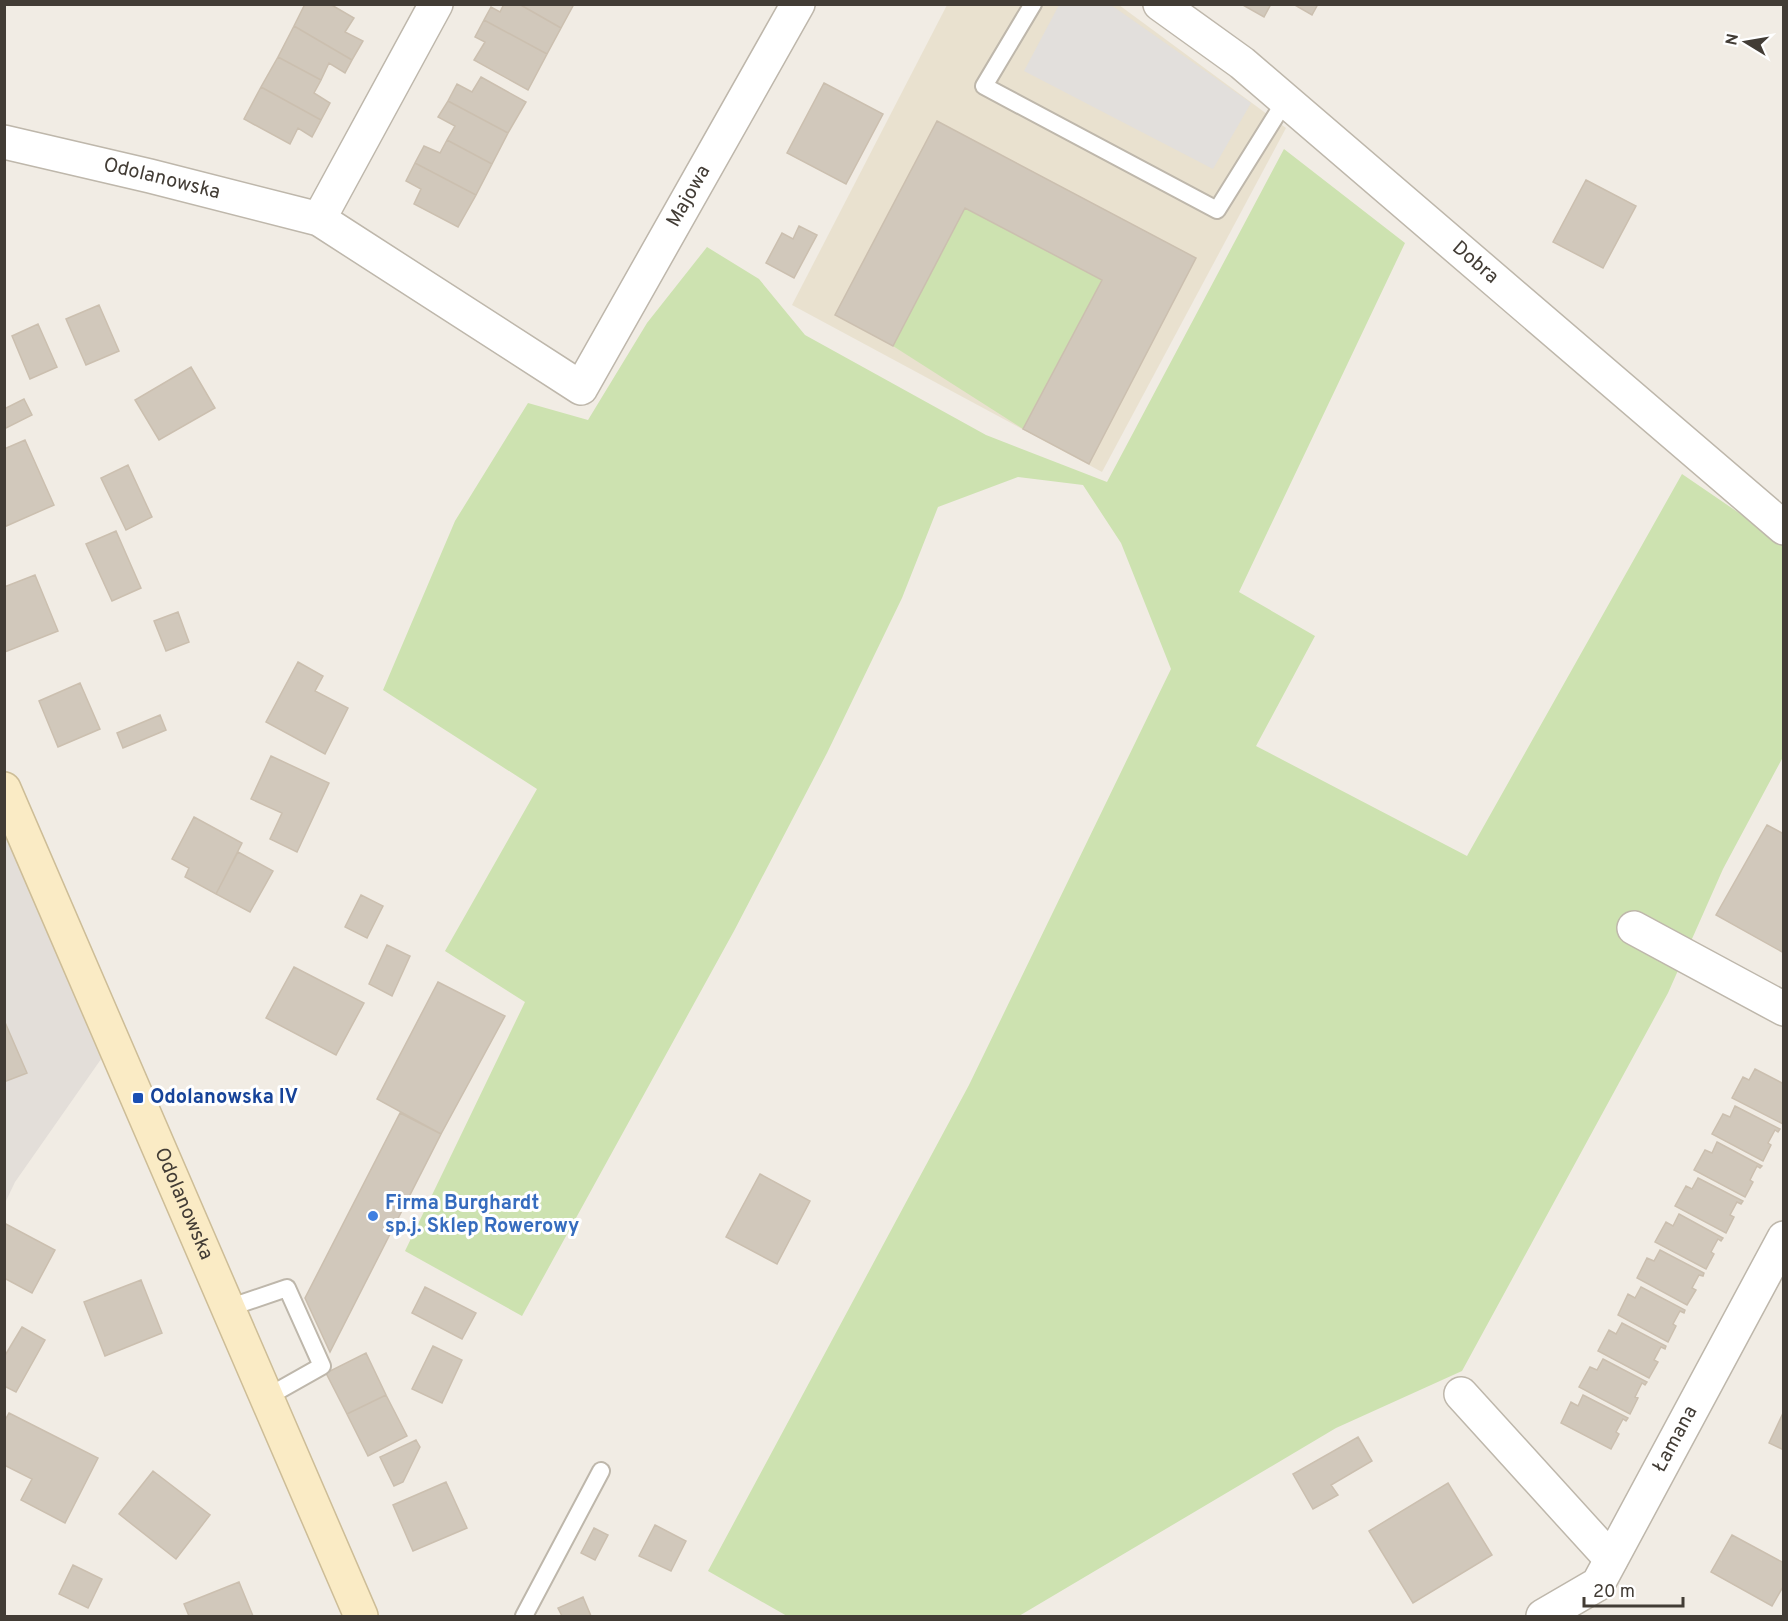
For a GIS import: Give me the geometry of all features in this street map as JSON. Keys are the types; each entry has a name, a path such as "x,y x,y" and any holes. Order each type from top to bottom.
{"main road":[{"name":"Odolanowska","path":"4,789 362,1617"}],"street":[{"path":"319,219 436,4"},
{"name":"Majowa","path":"581,388 798,4"},
{"name":"Dobra","path":"1160,4 1242,63 1784,528"},
{"name":"Odolanowska","path":"4,142 319,219 581,388"},
{"path":"1634,928 1784,1009"},
{"name":"Łamana","path":"1543,1617 1598,1584 1784,1238"},
{"path":"1461,1394 1611,1559"}],"lane":[{"path":"1033,4 984,86 1217,210 1285,101"},
{"path":"228,1308 287,1288 322,1366 267,1397"},
{"path":"524,1617 601,1471"}],"shaded area":[{"path":"947,5 1119,5 1286,128 1102,472 792,305"},
{"path":"1059,5 1111,5 1251,103 1213,169 1024,71"},
{"path":"4,789 113,1042 15,1182 5,1203"}],"green space":[{"path":"1284,149 1405,243 1239,592 1315,636 1256,746 1467,856 1682,474 1783,543 1783,757 1723,869 1668,993 1462,1371 1336,1428 1019,1616 787,1616 708,1571 969,1085 1171,669 1121,543 1083,485 1018,477 938,507 902,598 827,753 734,931 522,1316 405,1251 525,1002 445,951 537,789 383,690 455,521 528,403 588,420 647,323 707,247 759,279 805,335 986,435 1107,482"},
{"path":"965,208 1102,280 1023,429 893,346"}],"building":[{"path":"305,4 330,4 354,18 345,32 363,41 352,60 294,26"},
{"path":"504,4 519,4 561,28 547,54 484,20 491,7 500,12"},
{"path":"519,4 574,4 561,28"},
{"path":"1241,4 1271,4 1264,17"},
{"path":"1293,4 1318,4 1312,15"},
{"path":"484,20 547,54 528,90 474,60 485,42 475,37"},
{"path":"294,26 352,60 345,73 329,63 321,80 278,57"},
{"path":"278,57 321,80 314,93 330,103 321,120 261,87"},
{"path":"481,77 526,102 508,133 448,101 457,84 472,92"},
{"path":"824,83 883,114 846,184 787,153"},
{"path":"261,87 321,120 312,137 298,128 290,144 244,119"},
{"path":"448,101 508,133 492,164 447,140 455,126 438,117"},
{"path":"937,121 1196,258 1089,464 1023,429 1102,280 965,208 893,346 835,315"},
{"path":"447,140 492,164 476,195 415,163 424,146 440,153"},
{"path":"415,163 476,195 458,227 414,204 421,189 406,181"},
{"path":"1586,180 1636,206 1603,268 1553,242"},
{"path":"799,226 817,235 794,278 766,263 782,233 793,239"},
{"path":"99,305 119,351 86,365 66,319"},
{"path":"38,324 57,367 30,379 12,336"},
{"path":"191,367 215,408 159,440 135,400"},
{"path":"24,399 32,415 4,429 4,409"},
{"path":"25,440 54,505 4,527 4,449"},
{"path":"128,465 152,517 126,530 101,478"},
{"path":"116,531 141,588 112,601 86,544"},
{"path":"35,575 58,631 5,652 4,587"},
{"path":"178,612 189,642 166,651 154,621"},
{"path":"298,662 323,676 315,691 348,708 325,754 266,722"},
{"path":"80,683 100,729 58,747 39,701"},
{"path":"160,715 166,730 123,748 117,733"},
{"path":"271,756 329,783 297,852 270,839 282,813 251,799"},
{"path":"194,817 242,843 216,894 185,877 189,868 172,859"},
{"path":"1767,825 1784,834 1784,953 1716,915"},
{"path":"238,852 273,871 250,912 216,894"},
{"path":"361,895 383,906 367,938 345,927"},
{"path":"387,945 410,956 392,996 369,984"},
{"path":"294,967 364,1003 336,1055 266,1018"},
{"path":"438,982 505,1016 441,1134 377,1099"},
{"path":"4,1020 27,1073 4,1082"},
{"path":"1755,1069 1784,1084 1783,1124 1732,1098 1743,1077 1749,1080"},
{"path":"1735,1106 1780,1129 1778,1132 1775,1130 1768,1143 1771,1145 1763,1161 1712,1134 1723,1114 1730,1117"},
{"name":"Firma Burghardt sp.j. Sklep Rowerowy","path":"400,1113 441,1134 330,1352 305,1298"},
{"path":"1717,1142 1762,1166 1760,1168 1757,1166 1750,1180 1753,1182 1745,1197 1694,1170 1705,1150 1712,1153"},
{"path":"760,1174 810,1201 777,1264 726,1237"},
{"path":"1698,1178 1743,1201 1741,1204 1737,1202 1730,1215 1734,1217 1726,1233 1675,1206 1686,1186 1692,1189"},
{"path":"1679,1214 1723,1238 1721,1241 1718,1239 1711,1252 1714,1254 1706,1269 1655,1242 1666,1222 1673,1226"},
{"path":"4,1223 55,1250 32,1293 4,1278"},
{"path":"1660,1250 1704,1273 1703,1276 1699,1275 1692,1288 1696,1290 1687,1305 1637,1278 1647,1258 1654,1261"},
{"path":"141,1280 162,1333 105,1356 84,1302"},
{"path":"425,1287 476,1313 462,1339 412,1313"},
{"path":"1641,1287 1685,1310 1684,1313 1680,1311 1673,1324 1676,1326 1668,1342 1618,1315 1628,1294 1635,1298"},
{"path":"1622,1323 1666,1346 1665,1349 1661,1347 1654,1360 1658,1362 1649,1378 1598,1351 1609,1330 1616,1334"},
{"path":"22,1327 45,1340 16,1392 4,1386 4,1357"},
{"path":"433,1346 462,1360 442,1403 412,1389"},
{"path":"366,1353 386,1395 347,1414 326,1373"},
{"path":"1603,1359 1647,1382 1645,1385 1642,1383 1630,1414 1579,1387 1590,1367 1597,1370"},
{"path":"386,1395 407,1436 368,1456 347,1414"},
{"path":"1583,1395 1628,1418 1626,1421 1623,1419 1616,1432 1619,1434 1611,1449 1561,1423 1571,1402 1578,1406"},
{"path":"1784,1411 1784,1450 1769,1443"},
{"path":"9,1413 98,1458 65,1523 21,1500 32,1479 4,1465 4,1422"},
{"path":"1358,1437 1372,1461 1331,1485 1338,1495 1313,1509 1293,1474"},
{"path":"416,1440 420,1447 403,1482 394,1486 380,1457"},
{"path":"153,1471 210,1515 176,1559 119,1514"},
{"path":"446,1482 467,1528 413,1551 393,1505"},
{"path":"1448,1483 1492,1555 1413,1603 1369,1531"},
{"path":"655,1525 686,1541 671,1571 639,1556"},
{"path":"594,1528 608,1535 595,1560 581,1553"},
{"path":"1732,1535 1784,1563 1784,1585 1772,1606 1711,1572"},
{"path":"73,1565 102,1579 88,1608 59,1594"},
{"path":"239,1582 253,1616 189,1616 184,1604"},
{"path":"583,1597 591,1616 562,1616 558,1608"}],"place":[{"name":"Odolanowska IV","path":"138,1098"},
{"name":"Firma Burghardt sp.j. Sklep Rowerowy","path":"373,1216"}]}
